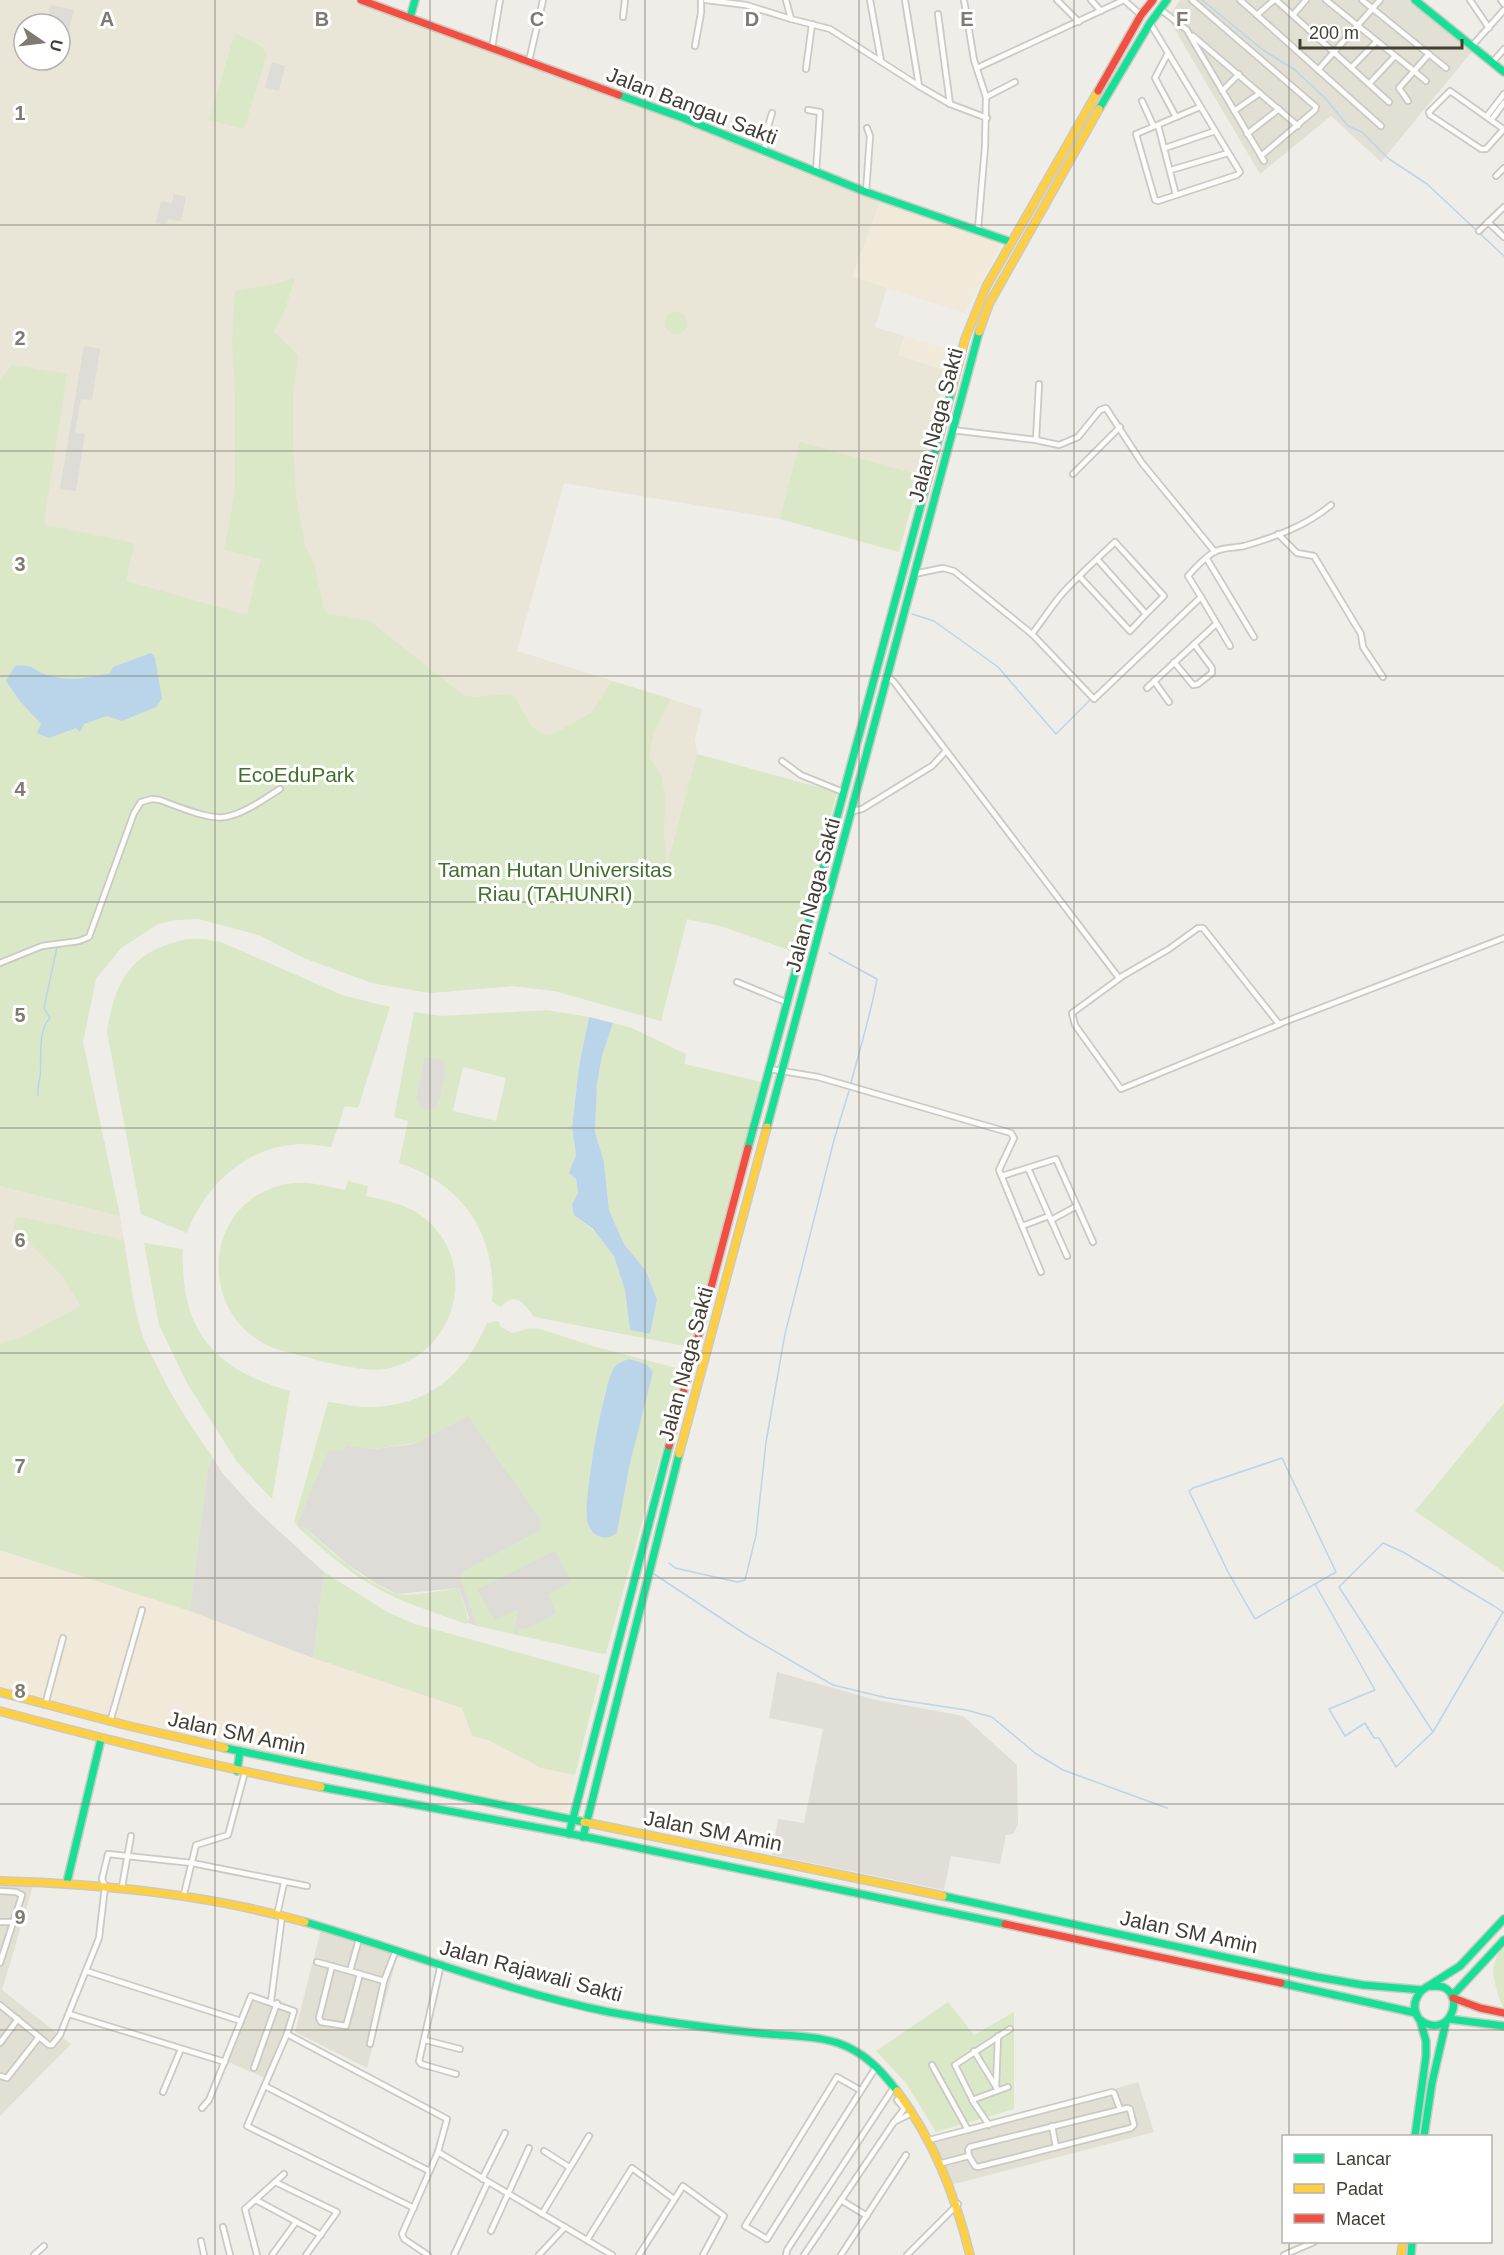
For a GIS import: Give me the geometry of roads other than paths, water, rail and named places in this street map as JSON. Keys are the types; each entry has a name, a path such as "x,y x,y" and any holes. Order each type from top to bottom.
{"main road":[{"name":"Jalan Bangau Sakti","path":"361,0 683,118 866,192 1011,242"},
{"path":"410,18 415,0"},
{"name":"Jalan Naga Sakti","path":"568,1834 574,1820 691,1359 965,339 986,287 1141,15 1153,0"},
{"name":"Jalan Naga Sakti","path":"584,1837 656,1540 853,811 983,317 1150,23 1167,0"},
{"path":"1415,0 1504,72"},
{"path":"1060,157 1070,162"},
{"name":"Jalan SM Amin","path":"0,1692 110,1722 240,1751 588,1824 853,1876 1317,1977 1363,1985 1426,1988"},
{"name":"Jalan SM Amin","path":"0,1711 101,1739 241,1772 456,1811 653,1851 1157,1956 1418,2016"},
{"path":"67,1882 101,1739"},
{"path":"240,1751 241,1772"},
{"path":"653,1851 654,1836"},
{"name":"Jalan Rajawali Sakti","path":"0,1881 67,1882 184,1894 280,1915 504,1985 610,2012 711,2028 834,2041 860,2053 876,2067 894,2087 929,2140 942,2163 958,2204 970,2255"},
{"path":"1415,2135 1426,2056 1416,1998 1426,1988 1460,1966 1504,1918"},
{"path":"1424,2135 1431,2084 1448,2020 1454,2012 1453,1997 1504,1940"},
{"path":"1426,1988 1442,1987 1453,1997 1480,2008 1504,2013"},
{"path":"1418,2016 1431,2025 1439,2025 1448,2020 1504,2026"}],"street":[{"path":"492,48 500,0"},
{"path":"529,61 543,0"},
{"path":"623,17 625,0"},
{"path":"695,46 701,0"},
{"path":"706,0 746,5 830,29 950,104 987,118"},
{"path":"786,0 791,19"},
{"path":"870,0 881,61"},
{"path":"905,0 919,86"},
{"path":"964,0 974,60 986,97 987,118 978,229"},
{"path":"1057,0 1079,22"},
{"path":"1091,0 1101,11"},
{"path":"977,68 1124,0 1141,15"},
{"path":"1191,35 1263,159 1315,110 1315,106 1192,0"},
{"path":"1240,0 1381,126"},
{"path":"1257,15 1275,0 1389,102"},
{"path":"1293,15 1306,0"},
{"path":"1326,0 1426,81"},
{"path":"1362,0 1446,68"},
{"path":"1318,69 1380,0"},
{"path":"1470,0 1489,28"},
{"path":"1502,0 1504,4"},
{"path":"1160,9 1298,126"},
{"path":"1471,47 1504,10"},
{"path":"938,14 950,104"},
{"path":"1150,23 1240,172 1158,201 1153,199 1136,136 1137,132 1200,107"},
{"path":"806,69 812,24"},
{"path":"1352,68 1377,42"},
{"path":"1491,63 1504,49"},
{"path":"1168,52 1155,78 1176,117"},
{"path":"1408,101 1399,88 1429,54"},
{"path":"1369,84 1395,56"},
{"path":"1222,91 1239,74"},
{"path":"986,97 1015,82"},
{"path":"1450,91 1490,118 1503,130 1483,149 1429,114 1450,91"},
{"path":"1234,111 1260,93"},
{"path":"1490,118 1504,94"},
{"path":"1142,100 1165,148 1176,195"},
{"path":"1490,118 1504,103"},
{"path":"1247,134 1279,109"},
{"path":"808,110 820,112 816,172"},
{"path":"765,152 765,137 772,114"},
{"path":"866,192 870,136 867,128"},
{"path":"1165,148 1215,131"},
{"path":"1171,170 1228,153"},
{"path":"1497,176 1504,168"},
{"path":"1479,231 1504,207"},
{"path":"1488,222 1504,237"},
{"path":"1036,440 1040,384"},
{"path":"952,430 1059,445 1078,437 1104,408 1108,410 1142,463 1215,552"},
{"path":"1073,474 1119,427"},
{"path":"1230,646 1188,576 1215,552 1236,548 1278,534 1320,515 1331,505"},
{"path":"1278,534 1297,553 1314,556 1361,634 1363,647 1383,677"},
{"path":"1032,634 1061,596 1097,559 1115,542 1164,596 1130,631 1080,577"},
{"path":"1097,559 1146,614"},
{"path":"1207,559 1254,638"},
{"path":"914,574 942,568 954,571 1032,634 1094,699 1201,597"},
{"path":"1147,688 1216,624"},
{"path":"1174,662 1193,685 1198,684 1212,673 1212,668 1194,644"},
{"path":"887,676 894,682 1120,978"},
{"path":"1154,681 1170,702"},
{"path":"853,811 862,808 932,766 946,750"},
{"path":"782,761 801,775 843,792"},
{"path":"0,963 42,946 78,941 89,937 134,813 141,802 160,800 209,815 226,817 238,813 280,789"},
{"path":"1280,1024 1276,1022 1203,927 1120,978 1072,1013 1075,1024 1121,1089 1280,1024 1504,938"},
{"path":"737,982 788,1003"},
{"path":"770,1069 818,1077 1011,1133 1014,1138 999,1170 1041,1272"},
{"path":"1002,1176 1056,1159 1093,1242"},
{"path":"1028,1168 1067,1256"},
{"path":"1022,1226 1050,1218 1077,1206"},
{"path":"110,1722 142,1610"},
{"path":"45,1705 63,1638"},
{"path":"184,1894 196,1845 228,1835 241,1772"},
{"path":"122,1887 131,1836"},
{"path":"0,2004 52,2045 61,2034 99,1938 105,1886 102,1879 107,1855 127,1854 192,1863 307,1886"},
{"path":"271,2001 284,1883"},
{"path":"0,1891 16,1892 22,1895 0,1963"},
{"path":"0,1922 13,1922"},
{"path":"350,1971 359,1939"},
{"path":"370,2044 384,1981 396,1950"},
{"path":"317,1962 384,1981"},
{"path":"441,1964 419,2061 421,2064 456,2074"},
{"path":"332,1966 321,2022 343,2027 348,2023 360,1974"},
{"path":"86,1971 240,2021"},
{"path":"202,2108 209,2100 251,1996 277,2003 295,2012 247,2126 414,2208"},
{"path":"254,2068 277,2003"},
{"path":"69,2014 225,2062"},
{"path":"0,2043 18,2019"},
{"path":"989,2125 972,2100 955,2067 974,2051 1010,2029"},
{"path":"287,2034 447,2119 438,2152 402,2236 428,2255"},
{"path":"997,2088 998,2036"},
{"path":"0,2076 6,2078 39,2037"},
{"path":"425,2040 460,2049"},
{"path":"163,2092 181,2049"},
{"path":"974,2051 997,2088"},
{"path":"932,2065 968,2130"},
{"path":"861,2090 837,2077 745,2226 767,2239 876,2067"},
{"path":"265,2086 429,2171"},
{"path":"786,2252 894,2087"},
{"path":"972,2100 997,2088 1008,2087"},
{"path":"929,2140 1113,2092 1120,2109"},
{"path":"804,2255 906,2107 897,2100"},
{"path":"1120,2109 1130,2109 1134,2125 978,2167 969,2156 969,2148 1052,2126 1120,2109"},
{"path":"894,2122 910,2114 919,2130"},
{"path":"1052,2126 1056,2147"},
{"path":"454,2255 505,2133"},
{"path":"542,2214 589,2136"},
{"path":"491,2232 529,2148"},
{"path":"544,2151 569,2167"},
{"path":"438,2152 612,2255"},
{"path":"841,2255 906,2155"},
{"path":"942,2163 969,2156"},
{"path":"587,2240 632,2168 674,2199"},
{"path":"257,2255 245,2209 284,2174"},
{"path":"275,2182 337,2212 306,2255"},
{"path":"639,2255 683,2186 723,2215 724,2219 703,2255"},
{"path":"256,2200 321,2235"},
{"path":"841,2200 867,2216"},
{"path":"907,2255 958,2204"},
{"path":"272,2255 296,2222"},
{"path":"223,2227 230,2255"},
{"path":"539,2255 565,2227"},
{"path":"201,2241 204,2255"},
{"path":"1284,2255 1310,2243"},
{"path":"36,2254 44,2246"}],"water":[{"path":"151,653 155,658 162,698 156,707 122,721 107,716 84,724 80,732 76,728 49,738 37,733 41,724 6,681 15,666 30,667 56,677 78,678 110,673 113,667"},
{"path":"589,1017 613,1023 602,1056 597,1084 595,1132 604,1162 609,1210 624,1244 646,1271 657,1300 650,1334 630,1330 625,1290 614,1256 593,1229 574,1215 572,1205 578,1193 576,1179 569,1173 576,1155 572,1127 579,1066"},
{"path":"629,1359 646,1364 653,1372 630,1463 617,1533 602,1537 594,1533 587,1519 591,1466 610,1379 615,1366"}],"waterway":[{"path":"1202,0 1263,50 1295,70 1326,99 1348,126 1362,132 1389,159 1427,184 1504,256"},
{"path":"920,576 946,570"},
{"path":"912,614 934,621 998,667 1056,734 1091,699 1077,685"},
{"path":"141,800 151,797"},
{"path":"170,801 211,814"},
{"path":"103,891 110,873"},
{"path":"46,943 77,939"},
{"path":"69,945 83,944"},
{"path":"38,1096 43,1030 50,1018 44,1008 57,947 64,945"},
{"path":"0,960 33,947"},
{"path":"36,951 47,948"},
{"path":"829,953 877,979 851,1083"},
{"path":"0,966 20,957"},
{"path":"669,1563 675,1568 737,1582 745,1580 756,1535 766,1442 785,1334 834,1140 849,1091"},
{"path":"1315,1584 1336,1572 1282,1458 1189,1491 1228,1572 1255,1619 1315,1584 1375,1690 1329,1709 1345,1736 1365,1723 1374,1738 1379,1738 1396,1767 1433,1732"},
{"path":"1503,1612 1433,1732 1339,1587 1383,1543 1403,1552 1494,1606 1503,1612 1504,1613"},
{"path":"654,1574 745,1634 833,1685 887,1698 966,1710 992,1717 1035,1753 1063,1770 1167,1808"}],"park label":[{"name":"EcoEduPark","path":"296,775"},
{"name":"Taman Hutan Universitas Riau (TAHUNRI)","path":"555,882"}]}
